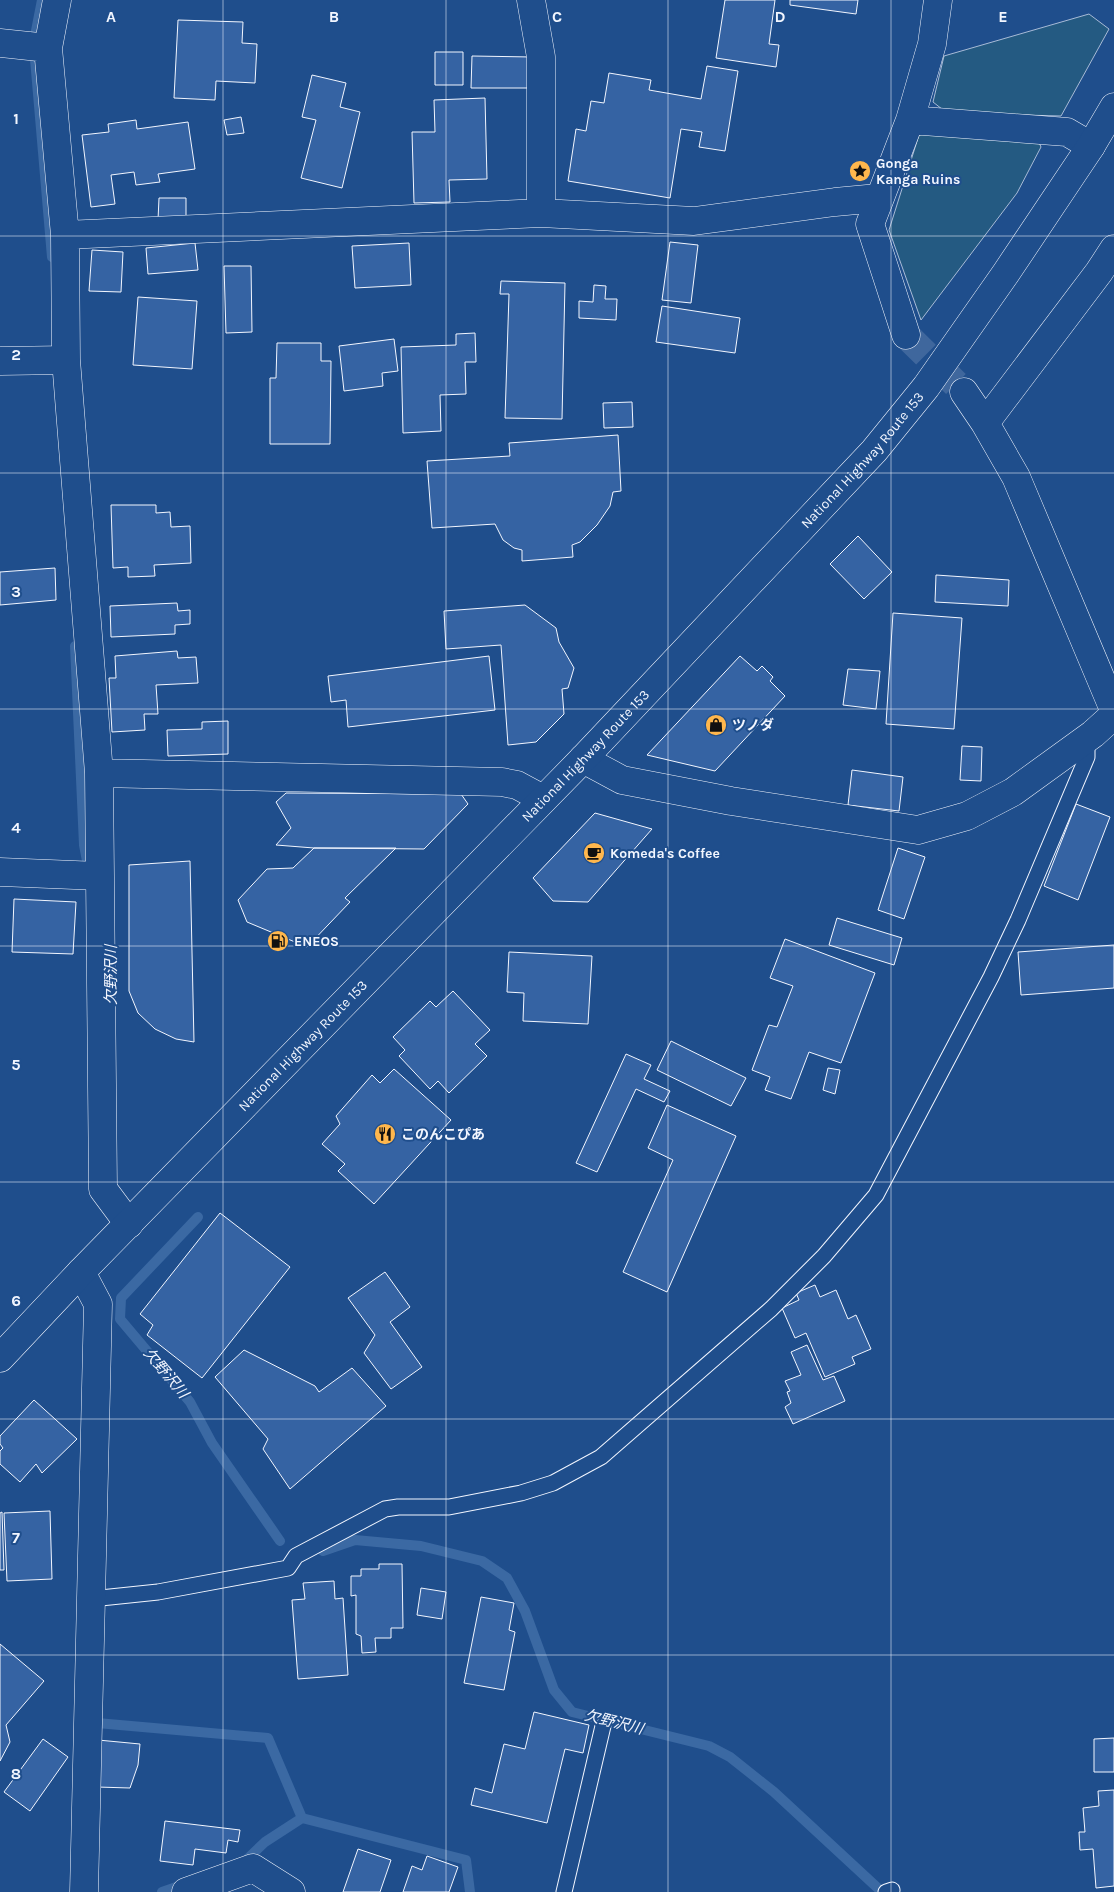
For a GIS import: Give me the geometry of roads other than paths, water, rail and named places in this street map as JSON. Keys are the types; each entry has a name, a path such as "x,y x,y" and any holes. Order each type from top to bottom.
{"main road":[{"path":"57,0 48,48 65,236 66,360 99,773 103,1189 129,1224"},
{"path":"531,0 541,57 541,213"},
{"path":"906,335 870,224 878,198 910,120 932,44 938,0"},
{"path":"0,43 48,48"},
{"name":"National Highway Route 153","path":"0,1358 81,1272 583,759 874,451 937,371 1111,118"},
{"path":"910,120 1067,132 1091,146"},
{"path":"65,236 541,213 694,220 878,198"},
{"path":"984,423 1099,272 1114,249"},
{"path":"0,361 66,360"},
{"path":"964,392 1016,477 1114,710"},
{"path":"583,759 622,780 731,801 918,830 967,816 1013,792 1085,740 1114,715"},
{"path":"99,773 502,782 517,785 543,799"},
{"path":"0,872 99,876"},
{"path":"81,1272 98,1304 84,1892"},
{"path":"186,1892 254,1868 291,1892"}],"lane":[{"path":"91,1599 158,1592 288,1568 296,1556 385,1510 398,1507 449,1507 521,1493 553,1483 601,1457 634,1429 771,1309 824,1256 876,1195 1018,920 1087,758 1085,740"},
{"path":"564,1892 603,1726"}],"waterway":[{"path":"35,36 42,0"},
{"path":"35,59 52,257"},
{"path":"75,646 84,845 88,866"},
{"name":"欠野沢川","path":"198,1217 121,1298 120,1319 190,1402 212,1443 280,1541"},
{"name":"欠野沢川","path":"323,1551 355,1540 421,1546 482,1561 507,1578 525,1611 554,1690 572,1712 709,1746 730,1757 774,1792 882,1892"},
{"path":"97,1723 268,1738 302,1818 466,1860 470,1892"},
{"path":"243,1863 265,1842 302,1818"},
{"path":"162,1892 185,1884"}],"tunnel":[{"path":"906,335 964,392"}],"place":[{"name":"Gonga Kanga Ruins","path":"860,171"},
{"name":"ツノダ","path":"716,725"},
{"name":"Komeda's Coffee","path":"594,853"},
{"name":"ENEOS","path":"278,941"},
{"name":"このんこぴあ","path":"385,1134"}]}
